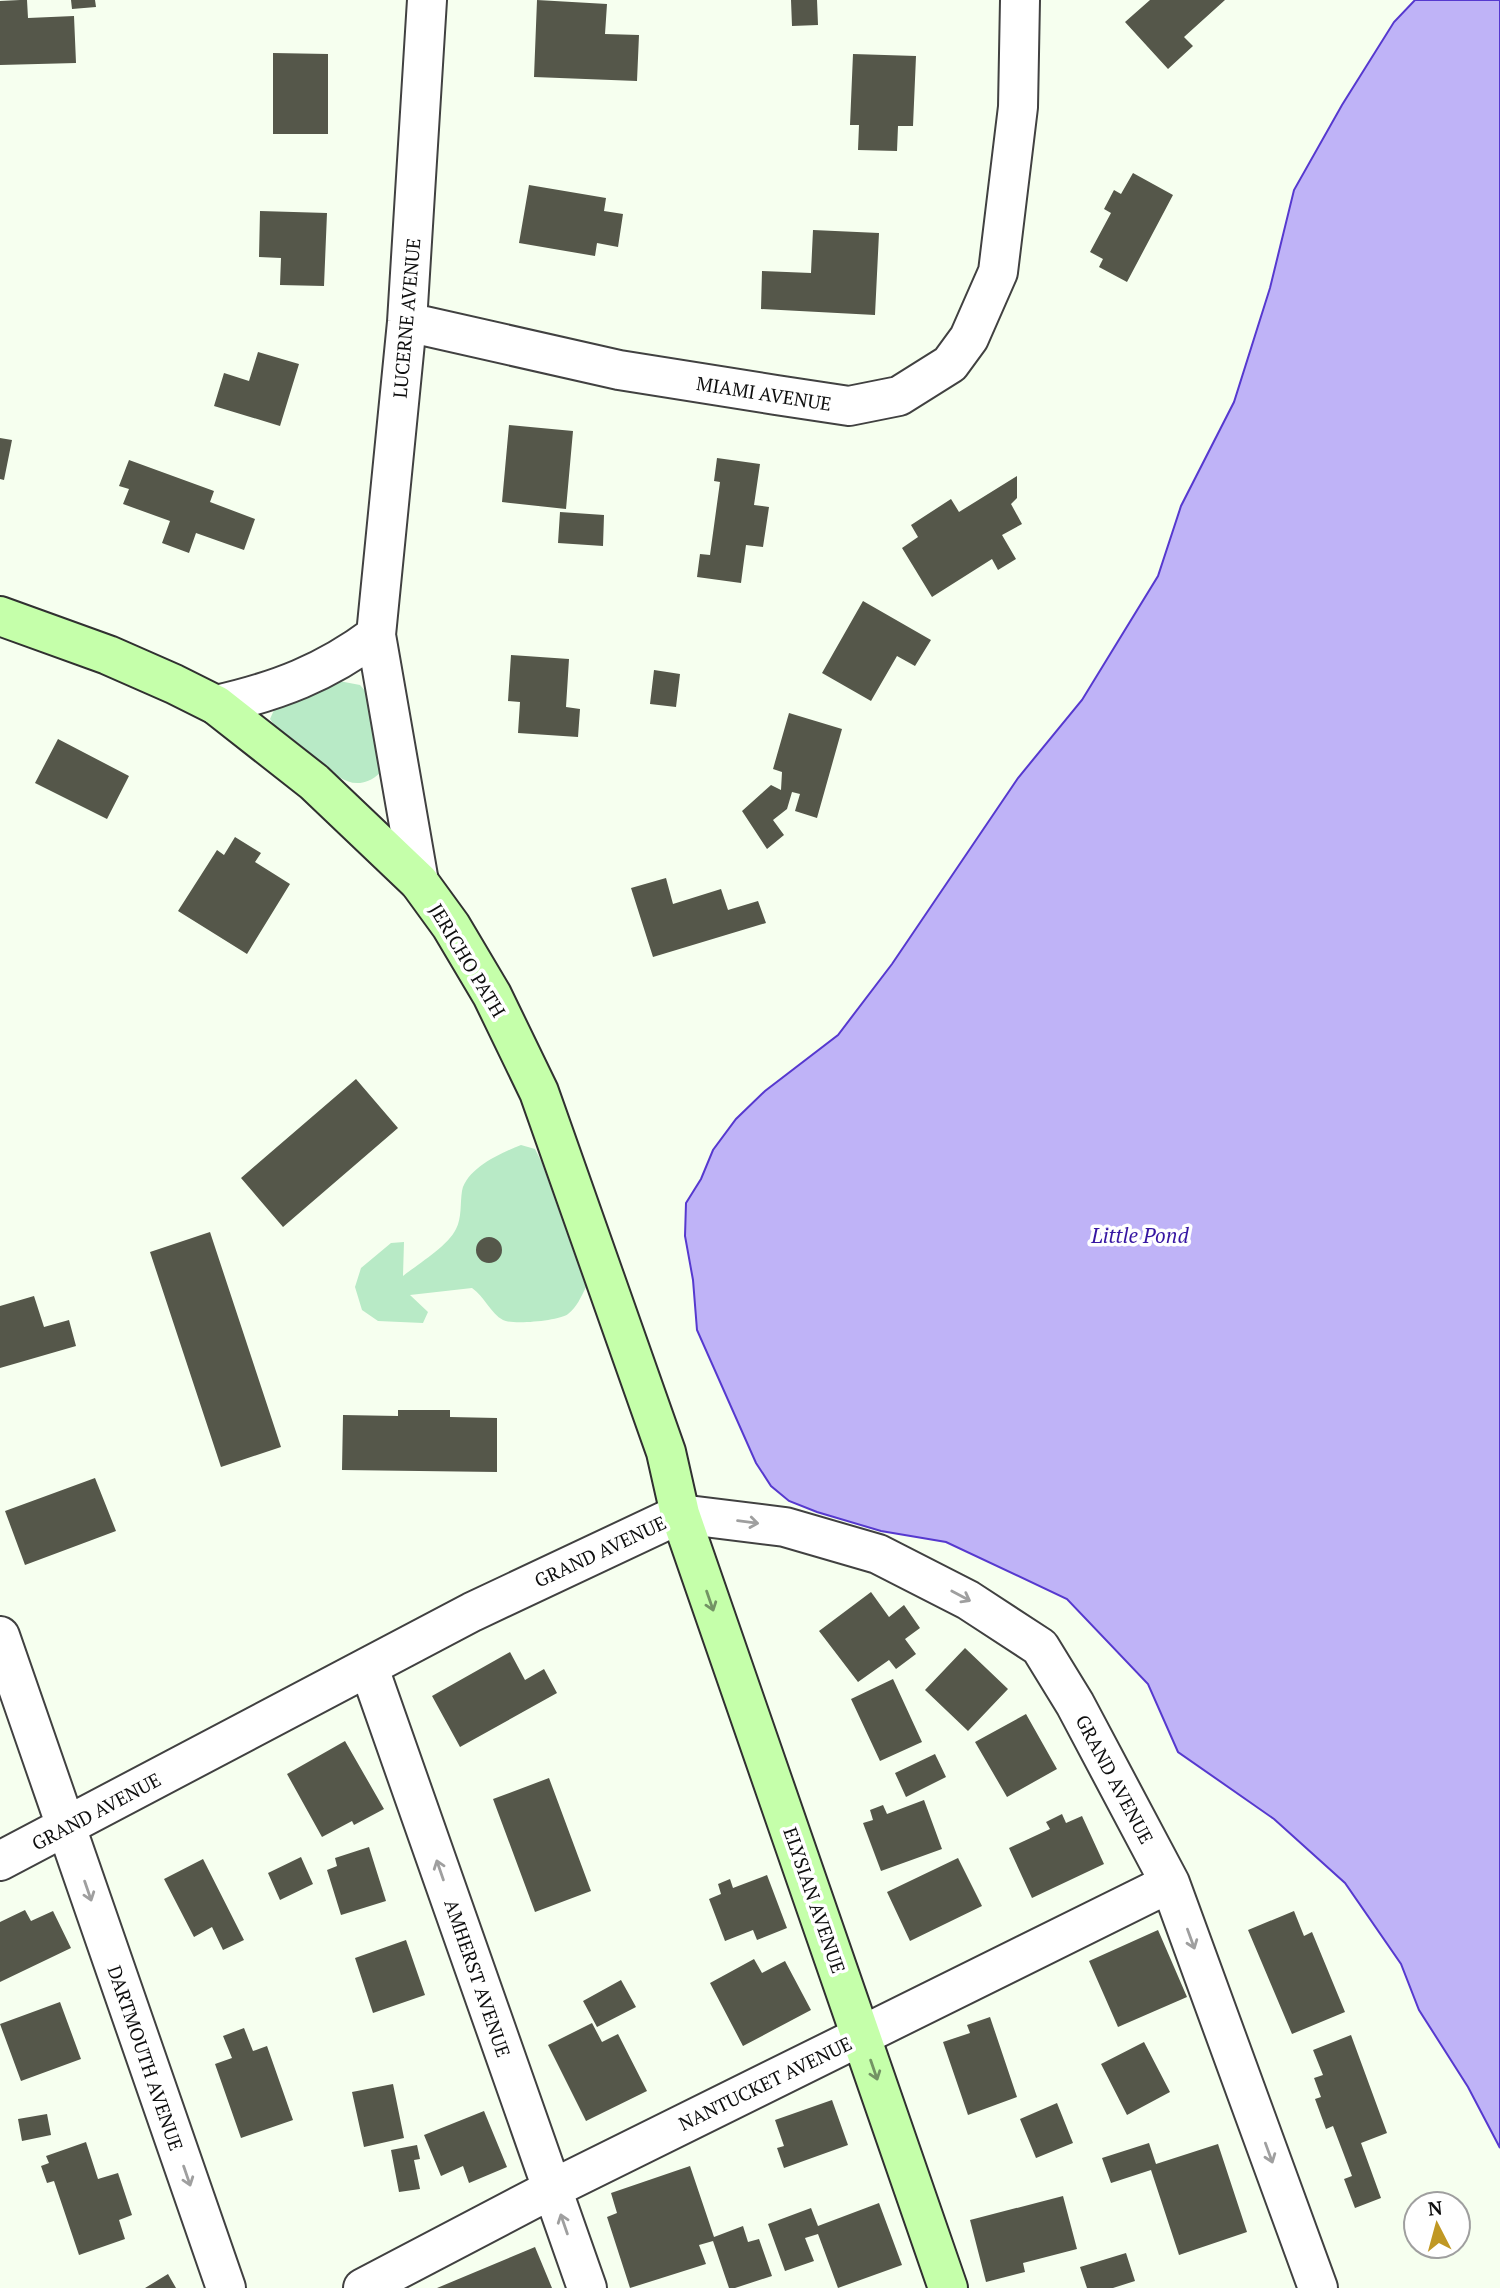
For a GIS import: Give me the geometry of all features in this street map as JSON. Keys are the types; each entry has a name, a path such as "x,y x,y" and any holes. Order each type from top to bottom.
{"street":[{"name":"LUCERNE AVENUE","path":"419,882 376,635 407,322 427,0"},
{"name":"MIAMI AVENUE","path":"407,322 619,370 800,399 849,406 899,396 950,364 970,338 999,272 1018,107 1020,0"},
{"name":"JERICHO PATH","path":"0,615 108,655 216,705 314,782 419,882 451,926 492,995 539,1092 666,1452 680,1514"},
{"path":"216,705 262,694 328,667 376,635"},
{"name":"GRAND AVENUE","path":"0,1861 472,1612 680,1514 785,1527 877,1554 968,1600 1040,1647 1075,1704 1170,1883 1318,2288"},
{"name":"ELYSIAN AVENUE","path":"680,1514 948,2288"},
{"name":"DARTMOUTH AVENUE","path":"0,1636 226,2288"},
{"name":"AMHERST AVENUE","path":"369,1668 587,2288"},
{"name":"NANTUCKET AVENUE","path":"363,2288 552,2189 1170,1883"}],"green space":[{"path":"331,682 360,685 367,693 381,763 380,773 360,783 334,774 270,719 274,710"},
{"path":"521,1145 535,1149 542,1163 586,1287 571,1311 546,1320 503,1320 472,1288 410,1295 428,1312 423,1323 378,1321 362,1310 355,1287 361,1268 391,1243 404,1242 403,1276 432,1254 446,1242 458,1225 462,1191 471,1175 486,1162"}],"water":[{"name":"Little Pond","path":"1415,0 1500,0 1500,2148 1468,2087 1419,2010 1401,1964 1345,1883 1274,1819 1178,1752 1148,1684 1067,1599 946,1542 881,1531 817,1512 789,1501 771,1486 756,1463 697,1330 693,1280 685,1236 686,1203 701,1179 713,1150 736,1119 765,1091 838,1035 892,964 1018,778 1082,700 1158,576 1181,506 1234,402 1270,288 1294,190 1342,105 1394,22"}],"building":[{"path":"27,0 28,18 74,16 76,63 0,65 0,1"},
{"path":"71,0 95,0 96,7 72,9"},
{"path":"537,0 607,4 605,34 639,35 637,81 534,77"},
{"path":"791,0 817,0 818,25 792,26"},
{"path":"1150,0 1225,0 1184,37 1193,46 1168,69 1125,22"},
{"path":"273,53 328,54 328,134 273,134"},
{"path":"853,54 916,56 913,126 898,126 897,151 858,150 859,125 850,125"},
{"path":"1133,173 1173,195 1127,282 1099,267 1103,259 1090,252 1111,213 1104,209 1114,190 1121,194"},
{"path":"529,185 606,198 604,211 623,214 618,247 597,243 595,256 519,243"},
{"path":"260,211 327,213 324,286 280,285 281,258 259,257"},
{"path":"813,230 879,233 875,315 761,309 762,271 811,273"},
{"path":"258,352 299,364 280,426 214,406 224,373 249,381"},
{"path":"509,425 573,431 566,509 502,502"},
{"path":"0,438 12,440 4,480 0,479"},
{"path":"717,458 760,464 754,505 769,507 763,547 746,545 741,583 697,577 700,554 710,555 720,482 714,481"},
{"path":"129,460 214,491 210,502 255,519 244,550 196,533 189,553 162,543 170,521 123,504 129,489 119,486"},
{"path":"1017,476 1017,498 1011,504 1022,524 1002,535 1016,559 998,570 992,559 932,597 902,548 918,537 911,525 951,499 959,512"},
{"path":"560,512 604,515 603,546 558,543"},
{"path":"863,601 931,640 915,666 897,656 871,701 822,673"},
{"path":"511,655 569,659 566,707 580,709 578,737 518,733 520,702 508,701"},
{"path":"654,670 680,674 676,707 650,704"},
{"path":"789,713 842,729 817,818 795,811 800,794 792,792 787,809 773,820 784,835 767,849 742,811 771,785 781,790 782,772 773,769"},
{"path":"58,739 129,776 107,819 35,783"},
{"path":"235,837 261,853 255,862 290,884 247,954 178,911 217,850 224,855"},
{"path":"666,878 673,904 721,889 728,910 758,901 766,923 653,957 631,888"},
{"path":"356,1079 398,1128 283,1227 241,1178"},
{"path":"210,1232 281,1447 221,1467 150,1252"},
{"path":"489,1237 498,1241 502,1250 498,1259 489,1263 480,1259 476,1250 480,1241"},
{"path":"34,1296 44,1327 69,1320 76,1346 0,1368 0,1306"},
{"path":"398,1410 450,1410 450,1417 497,1418 497,1472 342,1470 343,1415 398,1416"},
{"path":"95,1478 116,1531 25,1565 5,1511"},
{"path":"871,1592 889,1617 904,1605 920,1628 905,1639 916,1654 896,1669 889,1660 858,1682 819,1631"},
{"path":"965,1648 1008,1689 968,1731 925,1690"},
{"path":"510,1652 525,1680 544,1669 557,1693 460,1747 432,1696"},
{"path":"893,1679 922,1742 880,1761 851,1699"},
{"path":"1026,1714 1057,1769 1007,1797 975,1742"},
{"path":"345,1741 384,1809 354,1825 352,1821 322,1837 287,1774"},
{"path":"935,1754 946,1777 906,1797 895,1773"},
{"path":"549,1778 591,1891 535,1912 493,1799"},
{"path":"924,1800 942,1849 881,1871 863,1823 873,1820 870,1810 883,1805 887,1814"},
{"path":"1062,1814 1066,1823 1082,1816 1104,1864 1032,1898 1009,1848 1050,1829 1046,1822"},
{"path":"369,1847 386,1901 341,1915 327,1870 337,1866 335,1858"},
{"path":"301,1857 313,1884 280,1900 268,1873"},
{"path":"958,1858 982,1906 910,1941 887,1892"},
{"path":"203,1859 244,1940 223,1950 212,1927 194,1937 164,1879"},
{"path":"767,1875 787,1928 757,1940 753,1930 725,1941 709,1899 721,1894 718,1884 730,1879 733,1888"},
{"path":"25,1910 31,1921 53,1911 71,1948 0,1982 0,1922"},
{"path":"1294,1911 1304,1936 1312,1932 1345,2012 1292,2034 1248,1930"},
{"path":"1158,1930 1187,1997 1118,2027 1089,1961"},
{"path":"406,1940 425,1995 373,2013 355,1958"},
{"path":"754,1959 762,1973 785,1961 811,2010 743,2046 710,1983"},
{"path":"621,1980 636,2007 597,2027 583,2001"},
{"path":"60,2002 81,2059 21,2081 0,2024"},
{"path":"990,2017 1017,2097 968,2115 943,2042 970,2033 967,2025"},
{"path":"592,2023 602,2042 618,2034 647,2091 586,2121 548,2045"},
{"path":"244,2028 253,2051 267,2046 293,2120 241,2138 215,2064 232,2058 223,2036"},
{"path":"1351,2035 1387,2133 1361,2143 1381,2198 1355,2208 1344,2179 1352,2176 1333,2126 1326,2129 1315,2099 1321,2097 1314,2078 1323,2075 1313,2050"},
{"path":"1144,2042 1170,2092 1127,2115 1101,2064"},
{"path":"393,2084 404,2138 364,2147 352,2092"},
{"path":"832,2100 848,2145 784,2168 777,2148 784,2146 775,2120"},
{"path":"1057,2103 1073,2143 1036,2158 1020,2119"},
{"path":"484,2111 507,2167 469,2183 463,2166 441,2176 424,2135"},
{"path":"47,2114 51,2135 22,2141 18,2119"},
{"path":"86,2142 98,2179 118,2173 132,2215 119,2220 125,2239 79,2255 54,2181 47,2183 41,2166 49,2163 46,2156"},
{"path":"1149,2143 1156,2164 1218,2144 1247,2232 1179,2255 1151,2170 1111,2183 1102,2158"},
{"path":"417,2145 420,2159 414,2160 420,2189 399,2192 391,2150"},
{"path":"690,2166 714,2237 743,2226 748,2242 759,2239 772,2276 729,2288 713,2241 699,2245 706,2264 630,2288 607,2217 617,2213 611,2193"},
{"path":"1063,2196 1077,2249 1023,2263 1025,2272 986,2282 970,2220"},
{"path":"879,2203 902,2265 838,2288 818,2234 805,2238 814,2261 785,2271 768,2224 811,2208 818,2226"},
{"path":"535,2247 552,2288 437,2288"},
{"path":"1126,2253 1135,2281 1113,2288 1087,2288 1080,2267"},
{"path":"168,2274 176,2288 145,2288"}]}
